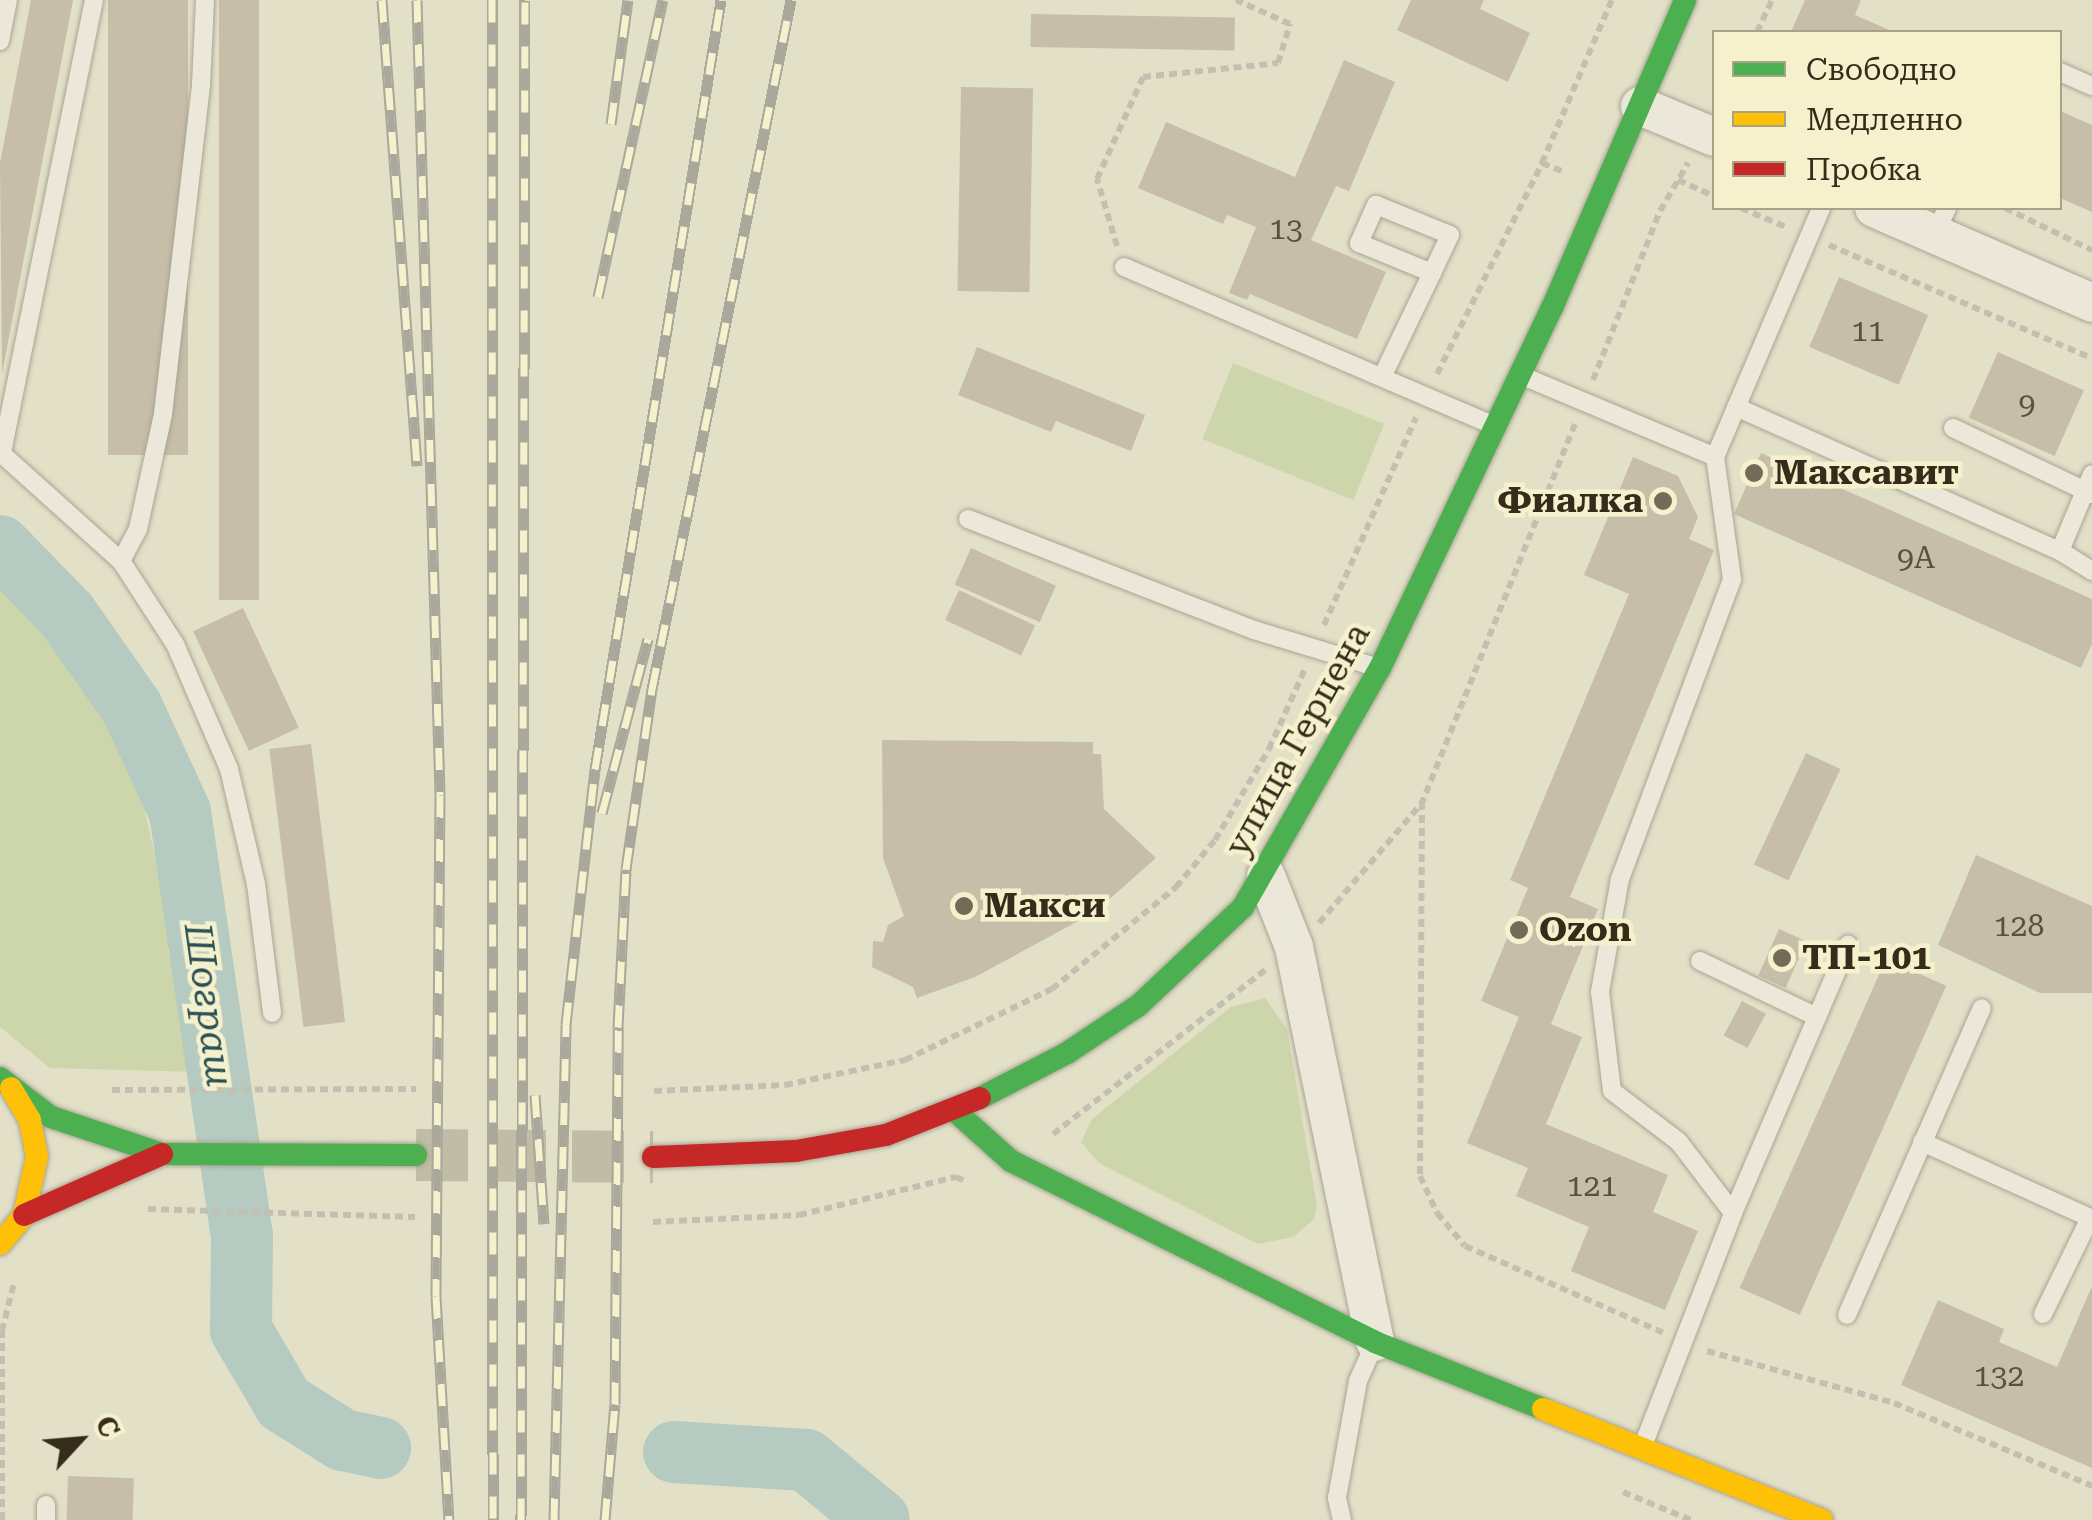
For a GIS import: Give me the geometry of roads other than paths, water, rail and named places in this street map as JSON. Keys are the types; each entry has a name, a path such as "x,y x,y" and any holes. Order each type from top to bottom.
{"main road":[{"name":"улица Герцена","path":"653,1157 796,1151 886,1134 955,1111 1067,1053 1139,1005 1189,963 1266,876 1380,668 1520,375 1686,0"},
{"path":"6,1083 51,1117 174,1154 416,1154"},
{"path":"0,1244 24,1214 37,1156 30,1120 6,1083"},
{"path":"955,1111 1011,1161 1375,1342 1822,1520"},
{"path":"24,1214 174,1154"}],"street":[{"path":"1640,106 1712,136"},
{"path":"1884,210 1941,221 2092,303"},
{"path":"1266,876 1294,948 1375,1342"}],"lane":[{"path":"0,41 8,0"},
{"path":"94,0 1,453 120,561 175,644 229,769 256,884 272,1013"},
{"path":"120,561 138,529 163,414 201,85 204,0"},
{"path":"2062,73 2092,86"},
{"path":"1383,374 1432,273 1450,235 1376,205 1359,244 1432,273"},
{"path":"1733,1213 1679,1142 1612,1092 1600,992 1620,879 1732,579 1715,457 1820,210"},
{"path":"1124,266 1383,374 1495,426"},
{"path":"1520,375 1715,457"},
{"path":"1736,407 2060,551 2092,571"},
{"path":"1953,428 2090,486 2060,551"},
{"path":"968,519 1313,650 1380,668"},
{"path":"1642,1448 1733,1213 1848,945"},
{"path":"1700,961 1817,1017"},
{"path":"1847,1315 1982,1008"},
{"path":"1922,1142 2091,1217 2043,1314"},
{"path":"1342,1520 1340,1479 1358,1381 1375,1342"}],"waterway":[{"name":"Шограш","path":"0,546 67,615 132,708 180,812 242,1235 241,1330 284,1403 343,1440 380,1448"},
{"name":"Шограш","path":"674,1452 806,1460 879,1520"}],"tunnel":[{"path":"416,1155 653,1157"}],"railway":[{"path":"382,0 417,466"},
{"path":"417,0 440,795 436,1296 449,1520"},
{"path":"492,0 493,1520"},
{"path":"521,1520 525,0"},
{"path":"611,124 628,0"},
{"path":"598,297 663,0"},
{"path":"554,1520 566,1024 595,769 721,0"},
{"path":"605,1520 615,1404 618,1027 626,869 652,689 791,0"},
{"path":"602,813 648,639"},
{"path":"535,1095 544,1224"}],"place":[{"name":"Максавит","path":"1754,473"},
{"name":"Фиалка","path":"1663,501"},
{"name":"Макси","path":"964,906"},
{"name":"Ozon","path":"1519,930"},
{"name":"ТП-101","path":"1782,958"}]}
